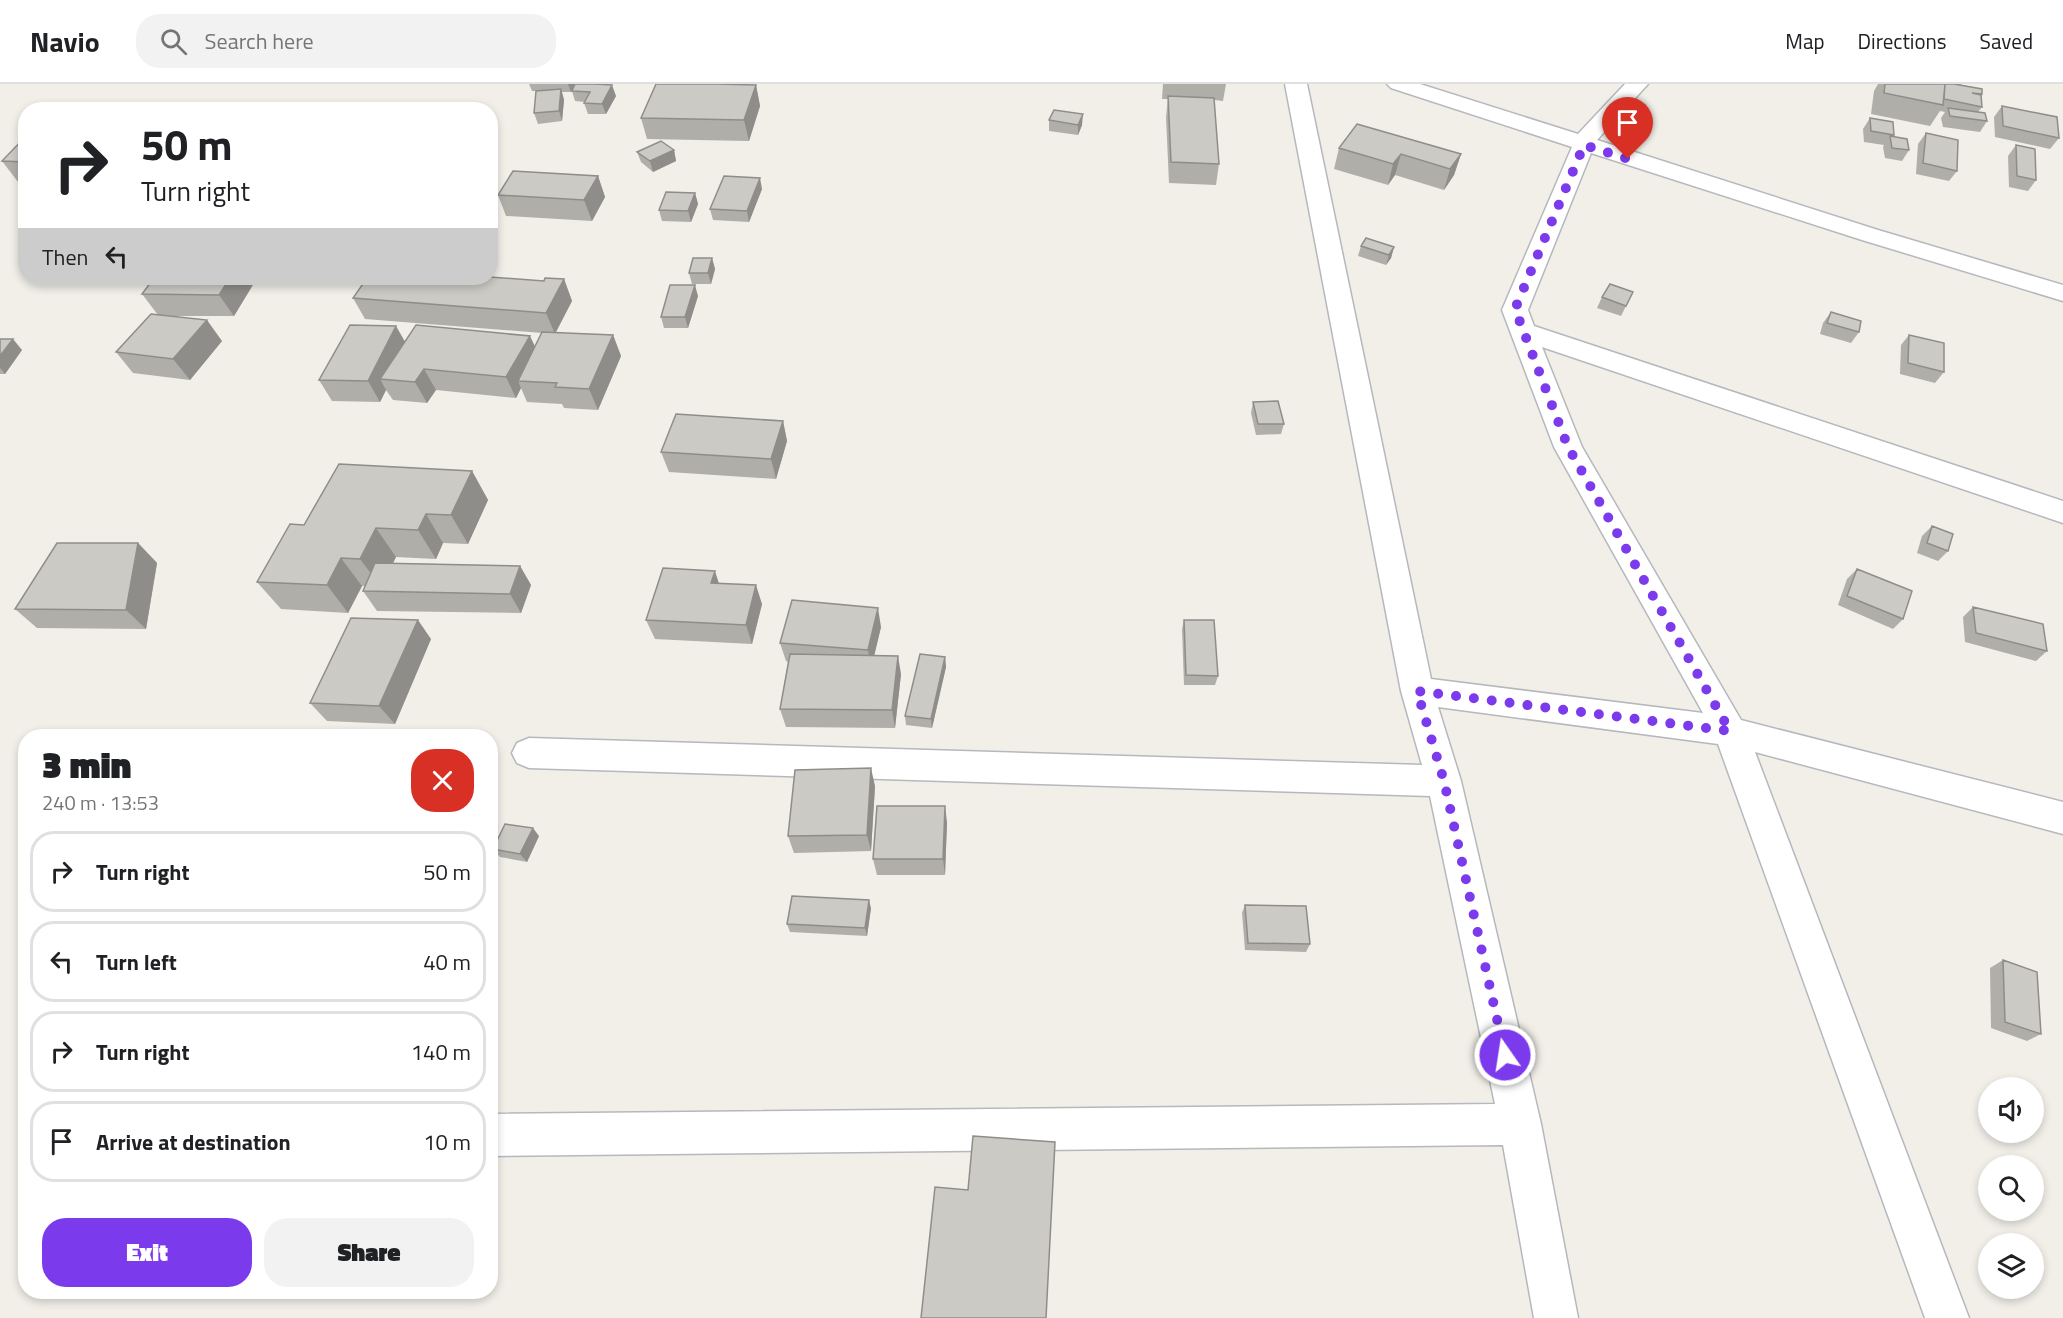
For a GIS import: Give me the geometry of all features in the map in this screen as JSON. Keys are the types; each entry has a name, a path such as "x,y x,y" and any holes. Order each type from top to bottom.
{"street":[{"path":"1296,84 1417,691 1444,781 1520,1124 1556,1318"},
{"path":"1398,84 1584,145 2063,293"},
{"path":"1637,84 1587,137 1515,309 1568,447 1730,731 1947,1318"},
{"path":"1524,331 2063,512"},
{"path":"1417,691 1730,731 2063,818"},
{"path":"529,753 1444,781"},
{"path":"498,1135 1520,1124"}],"building":[{"path":"575,84 612,85 602,104 584,103 590,92 572,91"},
{"path":"656,84 756,85 744,120 641,118"},
{"path":"1885,84 1945,84 1943,105 1884,93"},
{"path":"1945,84 1982,89 1982,94 1972,93 1981,95 1982,107 1944,99"},
{"path":"561,89 559,111 534,113 536,91"},
{"path":"1168,96 1214,98 1219,164 1171,162"},
{"path":"2002,106 2057,117 2059,138 2003,126"},
{"path":"1948,108 1985,113 1987,121 1950,116"},
{"path":"1054,110 1083,114 1078,125 1049,120"},
{"path":"1870,118 1893,122 1894,135 1871,131"},
{"path":"1357,124 1461,154 1450,169 1401,154 1393,164 1339,148"},
{"path":"1926,133 1958,140 1957,171 1923,163"},
{"path":"1890,136 1907,139 1909,150 1892,148"},
{"path":"661,141 674,150 650,161 637,152"},
{"path":"18,144 18,162 2,161"},
{"path":"2016,145 2035,149 2036,180 2017,176"},
{"path":"513,171 598,176 584,200 498,195"},
{"path":"724,176 760,178 747,211 710,209"},
{"path":"666,192 695,193 688,211 659,210"},
{"path":"1366,238 1394,247 1389,255 1361,246"},
{"path":"693,258 712,258 708,273 689,273"},
{"path":"498,278 544,281 545,278 564,279 546,313 353,298 362,285 498,285"},
{"path":"1610,284 1633,292 1626,306 1602,297"},
{"path":"149,285 225,285 219,295 142,294"},
{"path":"670,285 695,285 685,317 661,317"},
{"path":"1831,312 1861,321 1859,332 1827,323"},
{"path":"151,314 207,320 173,359 116,352"},
{"path":"350,325 396,326 368,381 319,380"},
{"path":"416,325 530,336 506,377 424,369 415,382 380,379"},
{"path":"542,332 613,335 589,389 555,387 557,383 518,381"},
{"path":"1909,335 1944,343 1944,372 1908,363"},
{"path":"0,339 13,339 0,356"},
{"path":"1278,401 1284,424 1258,424 1253,402"},
{"path":"676,414 783,421 771,459 661,452"},
{"path":"339,464 472,471 451,515 426,514 418,530 376,528 360,559 341,558 327,585 257,582 290,524 304,525"},
{"path":"1932,526 1953,534 1948,551 1927,543"},
{"path":"57,543 138,543 126,610 15,609"},
{"path":"375,563 520,566 510,594 363,591"},
{"path":"663,568 715,571 711,583 756,585 746,625 646,620"},
{"path":"1857,569 1912,591 1903,619 1847,596"},
{"path":"792,600 878,608 868,650 780,643"},
{"path":"1973,607 2043,624 2047,651 1976,633"},
{"path":"351,618 418,620 379,706 310,703"},
{"path":"1184,620 1214,620 1218,676 1186,675"},
{"path":"790,654 898,656 892,710 780,709"},
{"path":"920,654 945,657 931,719 905,716"},
{"path":"871,768 867,835 788,836 795,770"},
{"path":"877,806 945,806 943,859 873,859"},
{"path":"505,824 533,828 520,854 498,850 498,839"},
{"path":"792,896 869,900 865,928 787,924"},
{"path":"1245,905 1306,906 1310,944 1248,943"},
{"path":"2003,960 2037,972 2041,1034 2005,1022"},
{"path":"973,1136 1055,1142 1046,1318 921,1318 935,1187 968,1190"}],"route":[{"path":"1505,1055 1444,781 1417,691 1730,731 1568,447 1515,309 1584,145 1628,159"}]}
